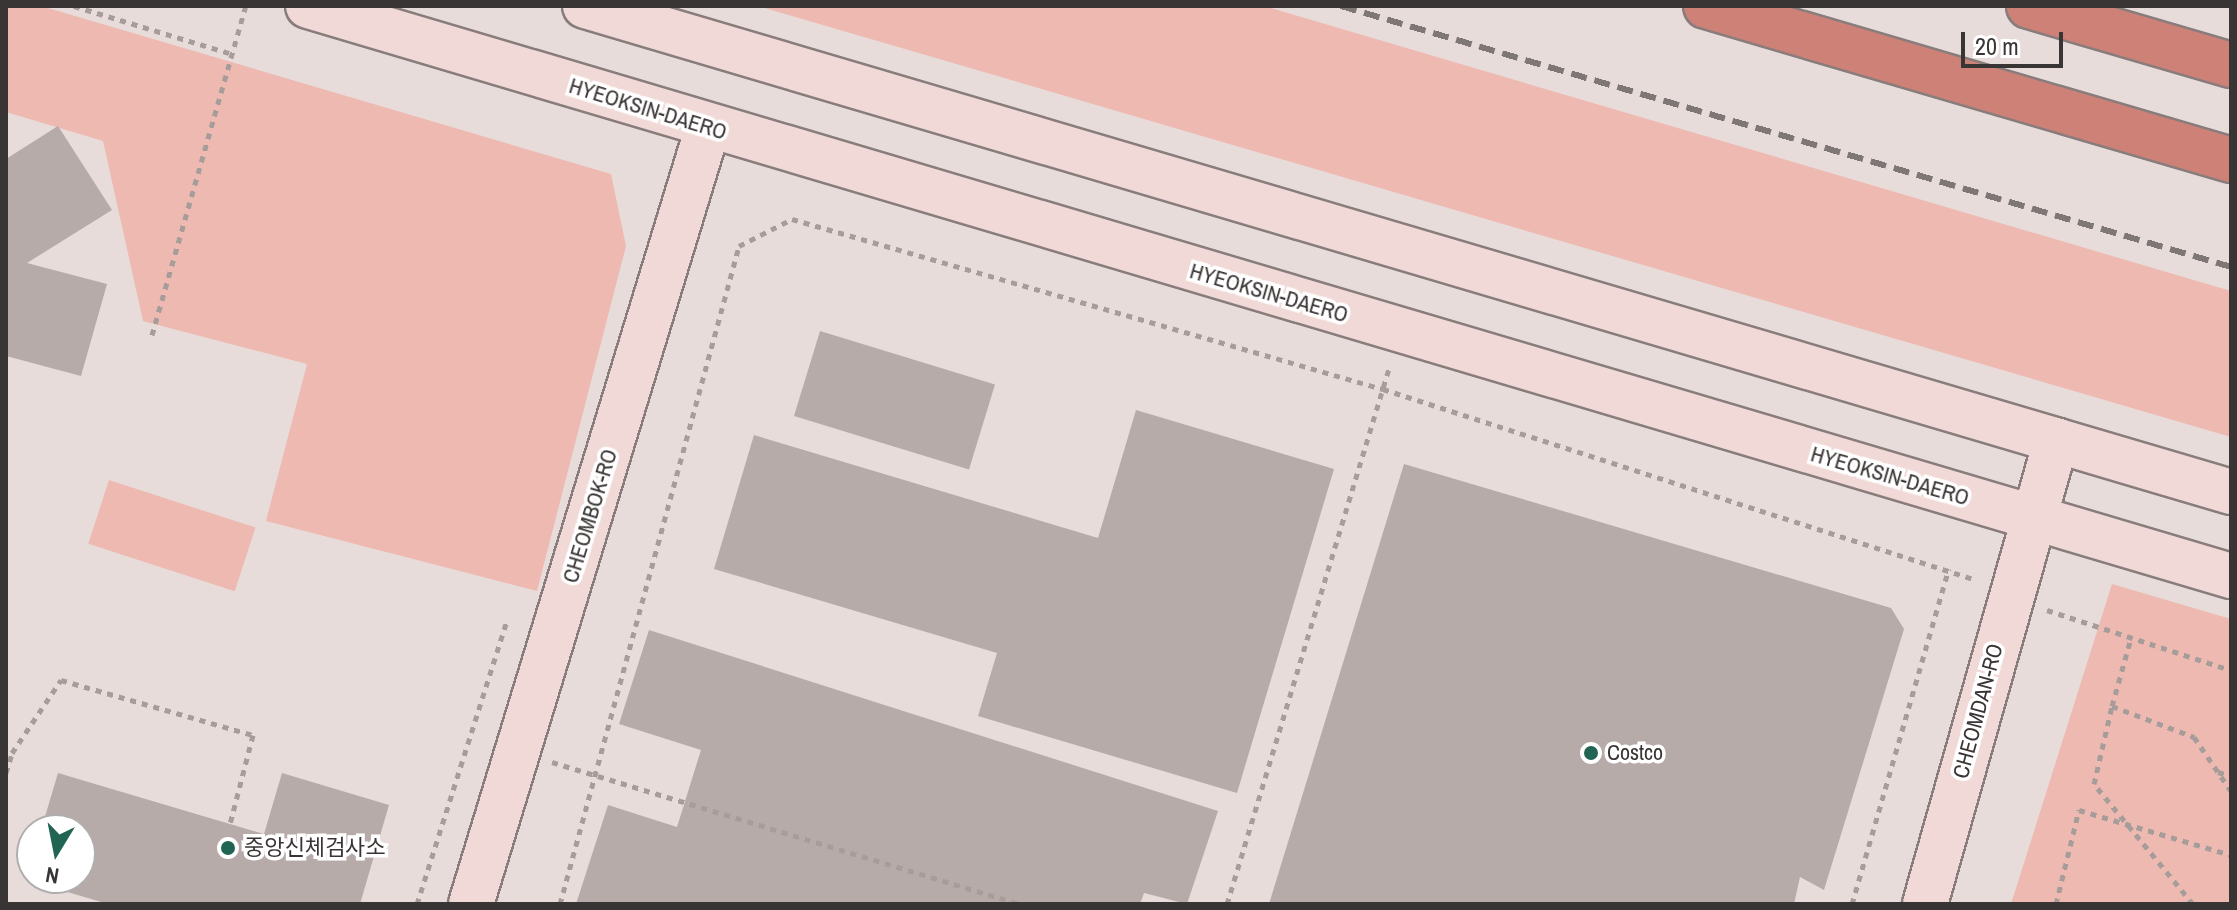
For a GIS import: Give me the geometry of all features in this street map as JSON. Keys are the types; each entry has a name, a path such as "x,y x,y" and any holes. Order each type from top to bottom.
{"highway":[{"path":"1706,6 2231,160"},
{"path":"2029,6 2231,65"}],"main road":[{"name":"HYEOKSIN-DAERO","path":"308,6 2231,576"},
{"path":"585,6 2231,492"},
{"name":"CHEOMBOK-RO","path":"471,904 708,127"},
{"name":"CHEOMDAN-RO","path":"1925,904 2031,518 2056,440"}],"path":[{"path":"74,6 232,54"},
{"path":"152,335 246,6"},
{"path":"560,904 739,246 792,219 1383,389 1949,569 2132,638 2231,670"},
{"path":"1227,904 1401,332"},
{"path":"1852,904 1949,569"},
{"path":"417,904 507,621"},
{"path":"2132,638 2094,784 2193,904"},
{"path":"6,773 12,753 61,680 253,735 230,824"},
{"path":"2112,706 2194,737 2231,791"},
{"path":"519,752 1018,904"},
{"path":"2218,772 2231,776"},
{"path":"2056,904 2079,810 2125,821 2231,855"}],"shaded area":[{"path":"6,6 41,6 611,174 626,246 537,591 266,521 307,364 143,321 103,141 6,112"},
{"path":"758,6 1264,6 2231,291 2231,437"},
{"path":"109,480 255,528 235,591 88,544"},
{"path":"2112,584 2231,619 2231,904 2011,904"}],"building":[{"path":"58,126 112,210 27,263 107,284 81,376 6,356 6,159"},
{"path":"820,331 995,385 969,470 794,416"},
{"path":"1136,410 1334,469 1237,793 978,716 997,653 714,569 754,435 1098,538"},
{"name":"Costco","path":"1404,464 1891,608 1904,629 1824,890 1800,877 1794,904 1269,904"},
{"path":"649,630 1218,811 1187,904 1144,893 1140,904 576,904 608,805 677,827 701,750 619,724"},
{"name":"중앙신체검사소","path":"58,773 264,834 282,773 389,805 360,904 108,904 74,894 96,894 96,814 46,814"}],"railway":[{"path":"1341,6 2231,267"}],"place":[{"name":"Costco","path":"1591,753"},
{"name":"중앙신체검사소","path":"228,848"}]}
